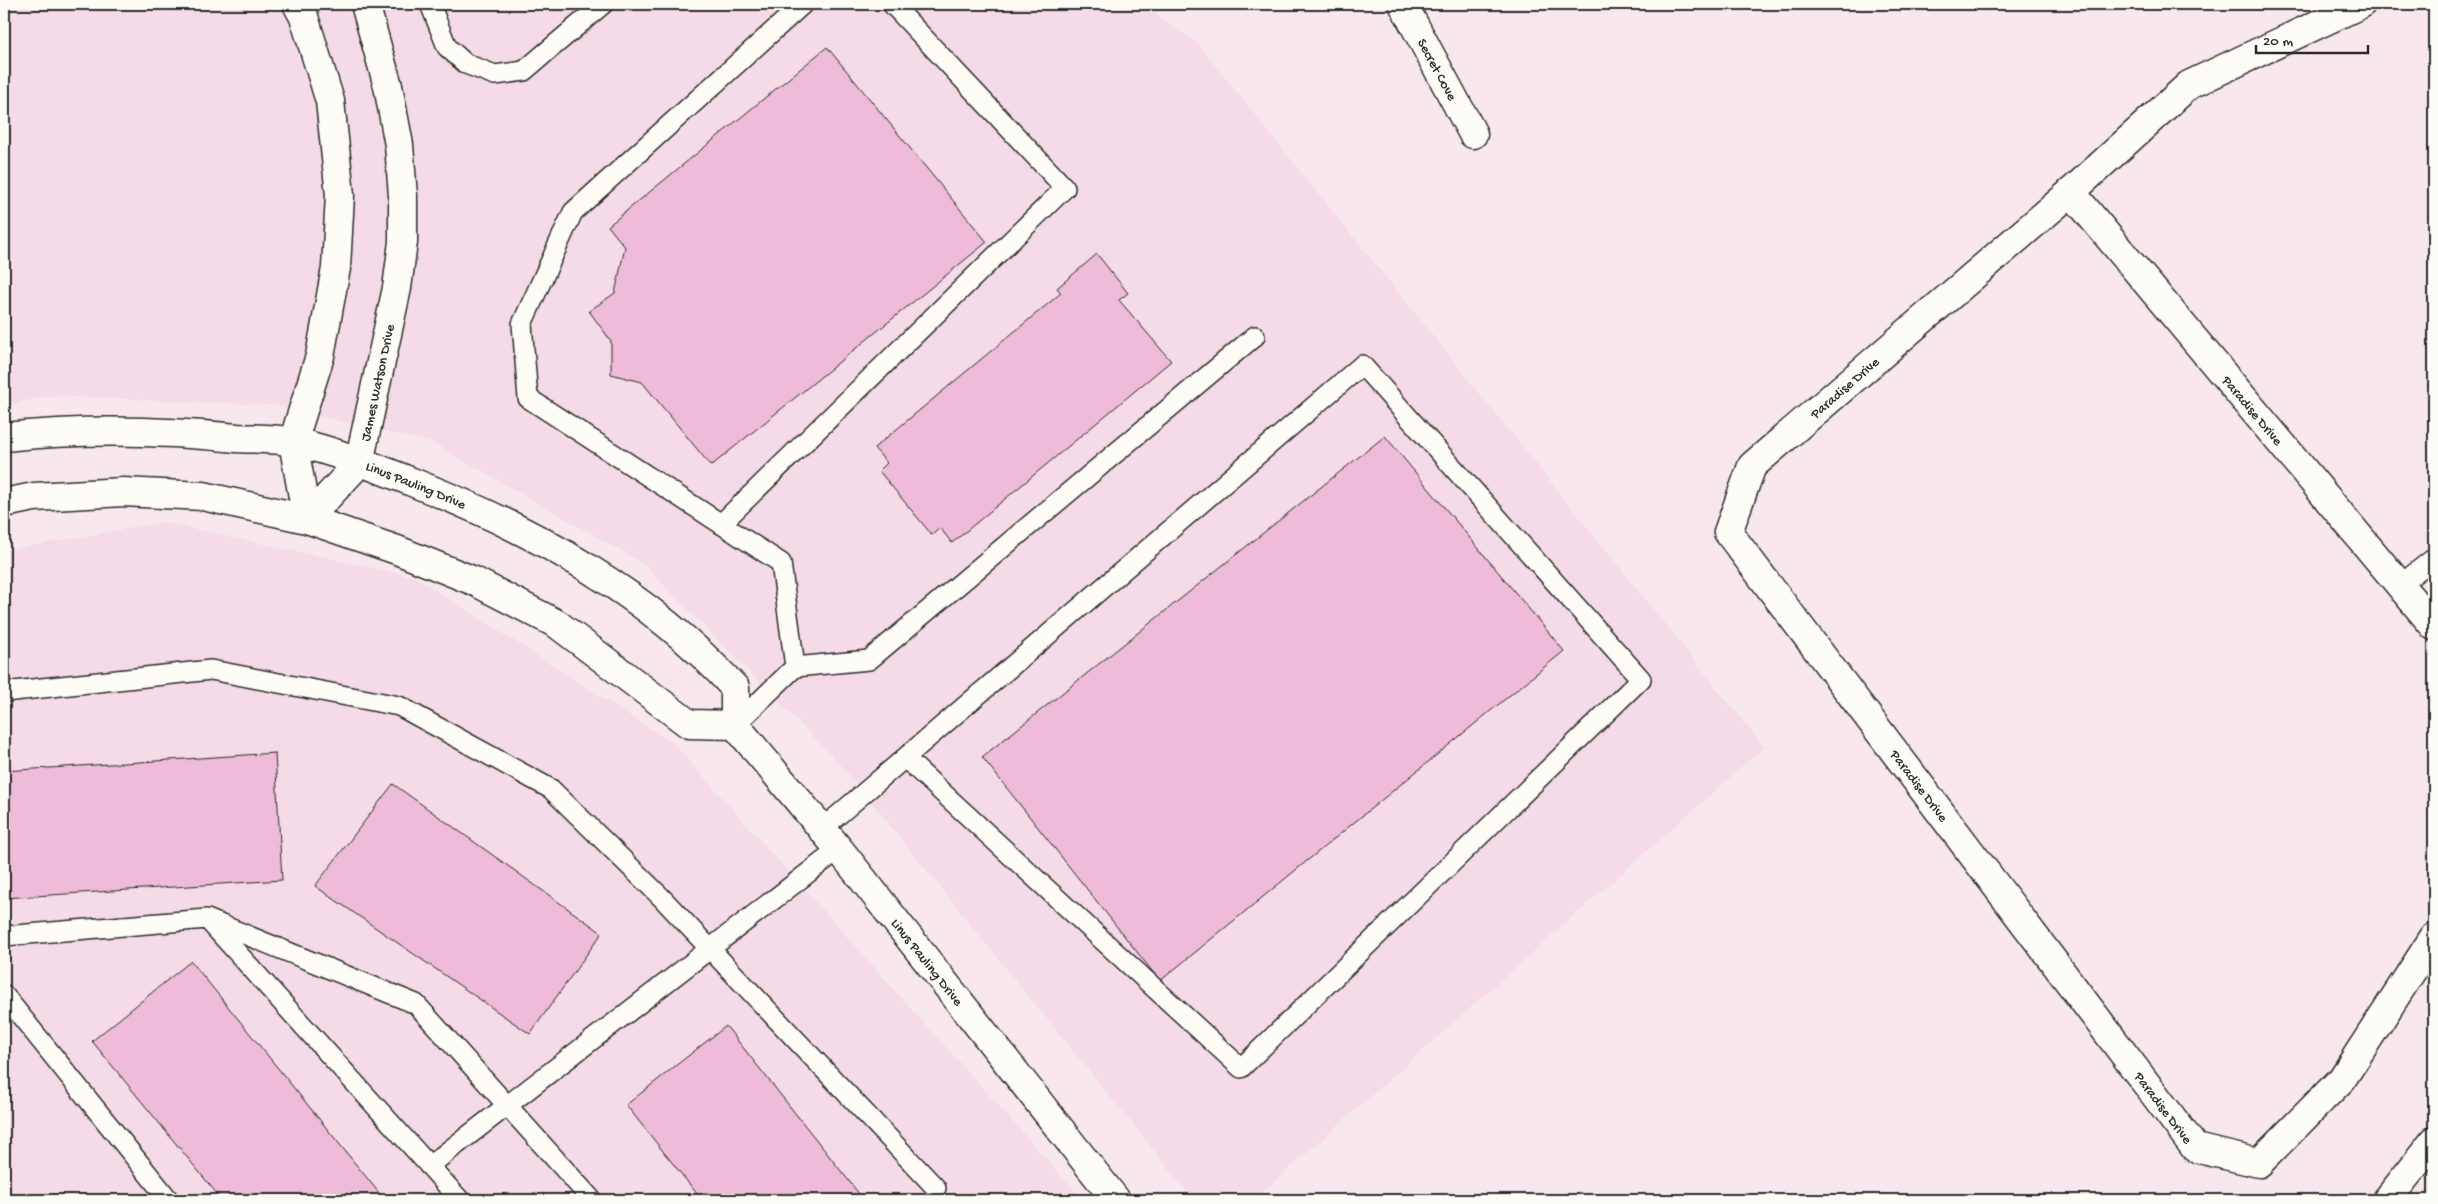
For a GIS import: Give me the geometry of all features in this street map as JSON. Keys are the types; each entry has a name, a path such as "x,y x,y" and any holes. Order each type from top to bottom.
{"street":[{"path":"297,4 304,17 330,101 340,195 336,268 320,356 293,442 307,519"},
{"name":"James Watson Drive","path":"359,463 397,288 403,242 403,196 399,146 388,86 365,4"},
{"name":"Secret Cove","path":"1403,4 1473,134"},
{"name":"Paradise Drive","path":"2361,4 2189,85 2072,192 1752,466 1728,532 2195,1148 2259,1163 2342,1079 2434,937"},
{"name":"Paradise Drive","path":"2072,192 2434,626"},
{"name":"Linus Pauling Drive","path":"4,437 48,433 144,431 293,442 359,463 435,491 498,518 588,566 630,595 710,660 735,688 735,725 831,839 1116,1200"},
{"path":"307,519 359,463"},
{"path":"4,503 34,497 143,493 203,496 307,519 397,550 474,581 557,624 689,724 735,725"},
{"path":"2387,1200 2434,1140"}],"lane":[{"path":"430,4 447,47 466,64 495,75 524,71 603,4"},
{"path":"795,667 781,563 528,398 522,324 573,212 803,4"},
{"path":"721,524 1065,188 892,4"},
{"path":"735,725 795,667 869,660 1255,336"},
{"path":"429,1166 710,950 831,839 904,758 1362,365 1641,678 1240,1068 904,758"},
{"path":"2400,585 2434,558"},
{"path":"4,692 211,670 399,706 551,789 710,950 936,1188"},
{"path":"207,919 460,1200"},
{"path":"4,936 207,919 416,1004 592,1200"},
{"path":"4,995 169,1200"}],"shaded area":[{"path":"4,4 1141,4 1198,44 1764,747 1254,1200 1194,1200 840,764 642,563 433,443 272,405 47,396 4,406"},
{"path":"162,522 415,577 674,744 1083,1200 4,1200 4,551"}],"building":[{"path":"827,47 987,242 711,466 642,382 611,374 611,341 589,311 615,293 625,247 608,226"},
{"path":"1097,254 1128,293 1119,300 1171,361 952,543 940,528 932,535 879,471 887,463 874,448 1061,293 1057,288"},
{"path":"1385,436 1564,651 1160,981 982,757"},
{"path":"275,753 282,880 4,898 4,771"},
{"path":"393,784 602,933 530,1034 315,886"},
{"path":"191,961 384,1199 222,1200 92,1041"},
{"path":"726,1026 864,1200 702,1200 626,1105"}]}
